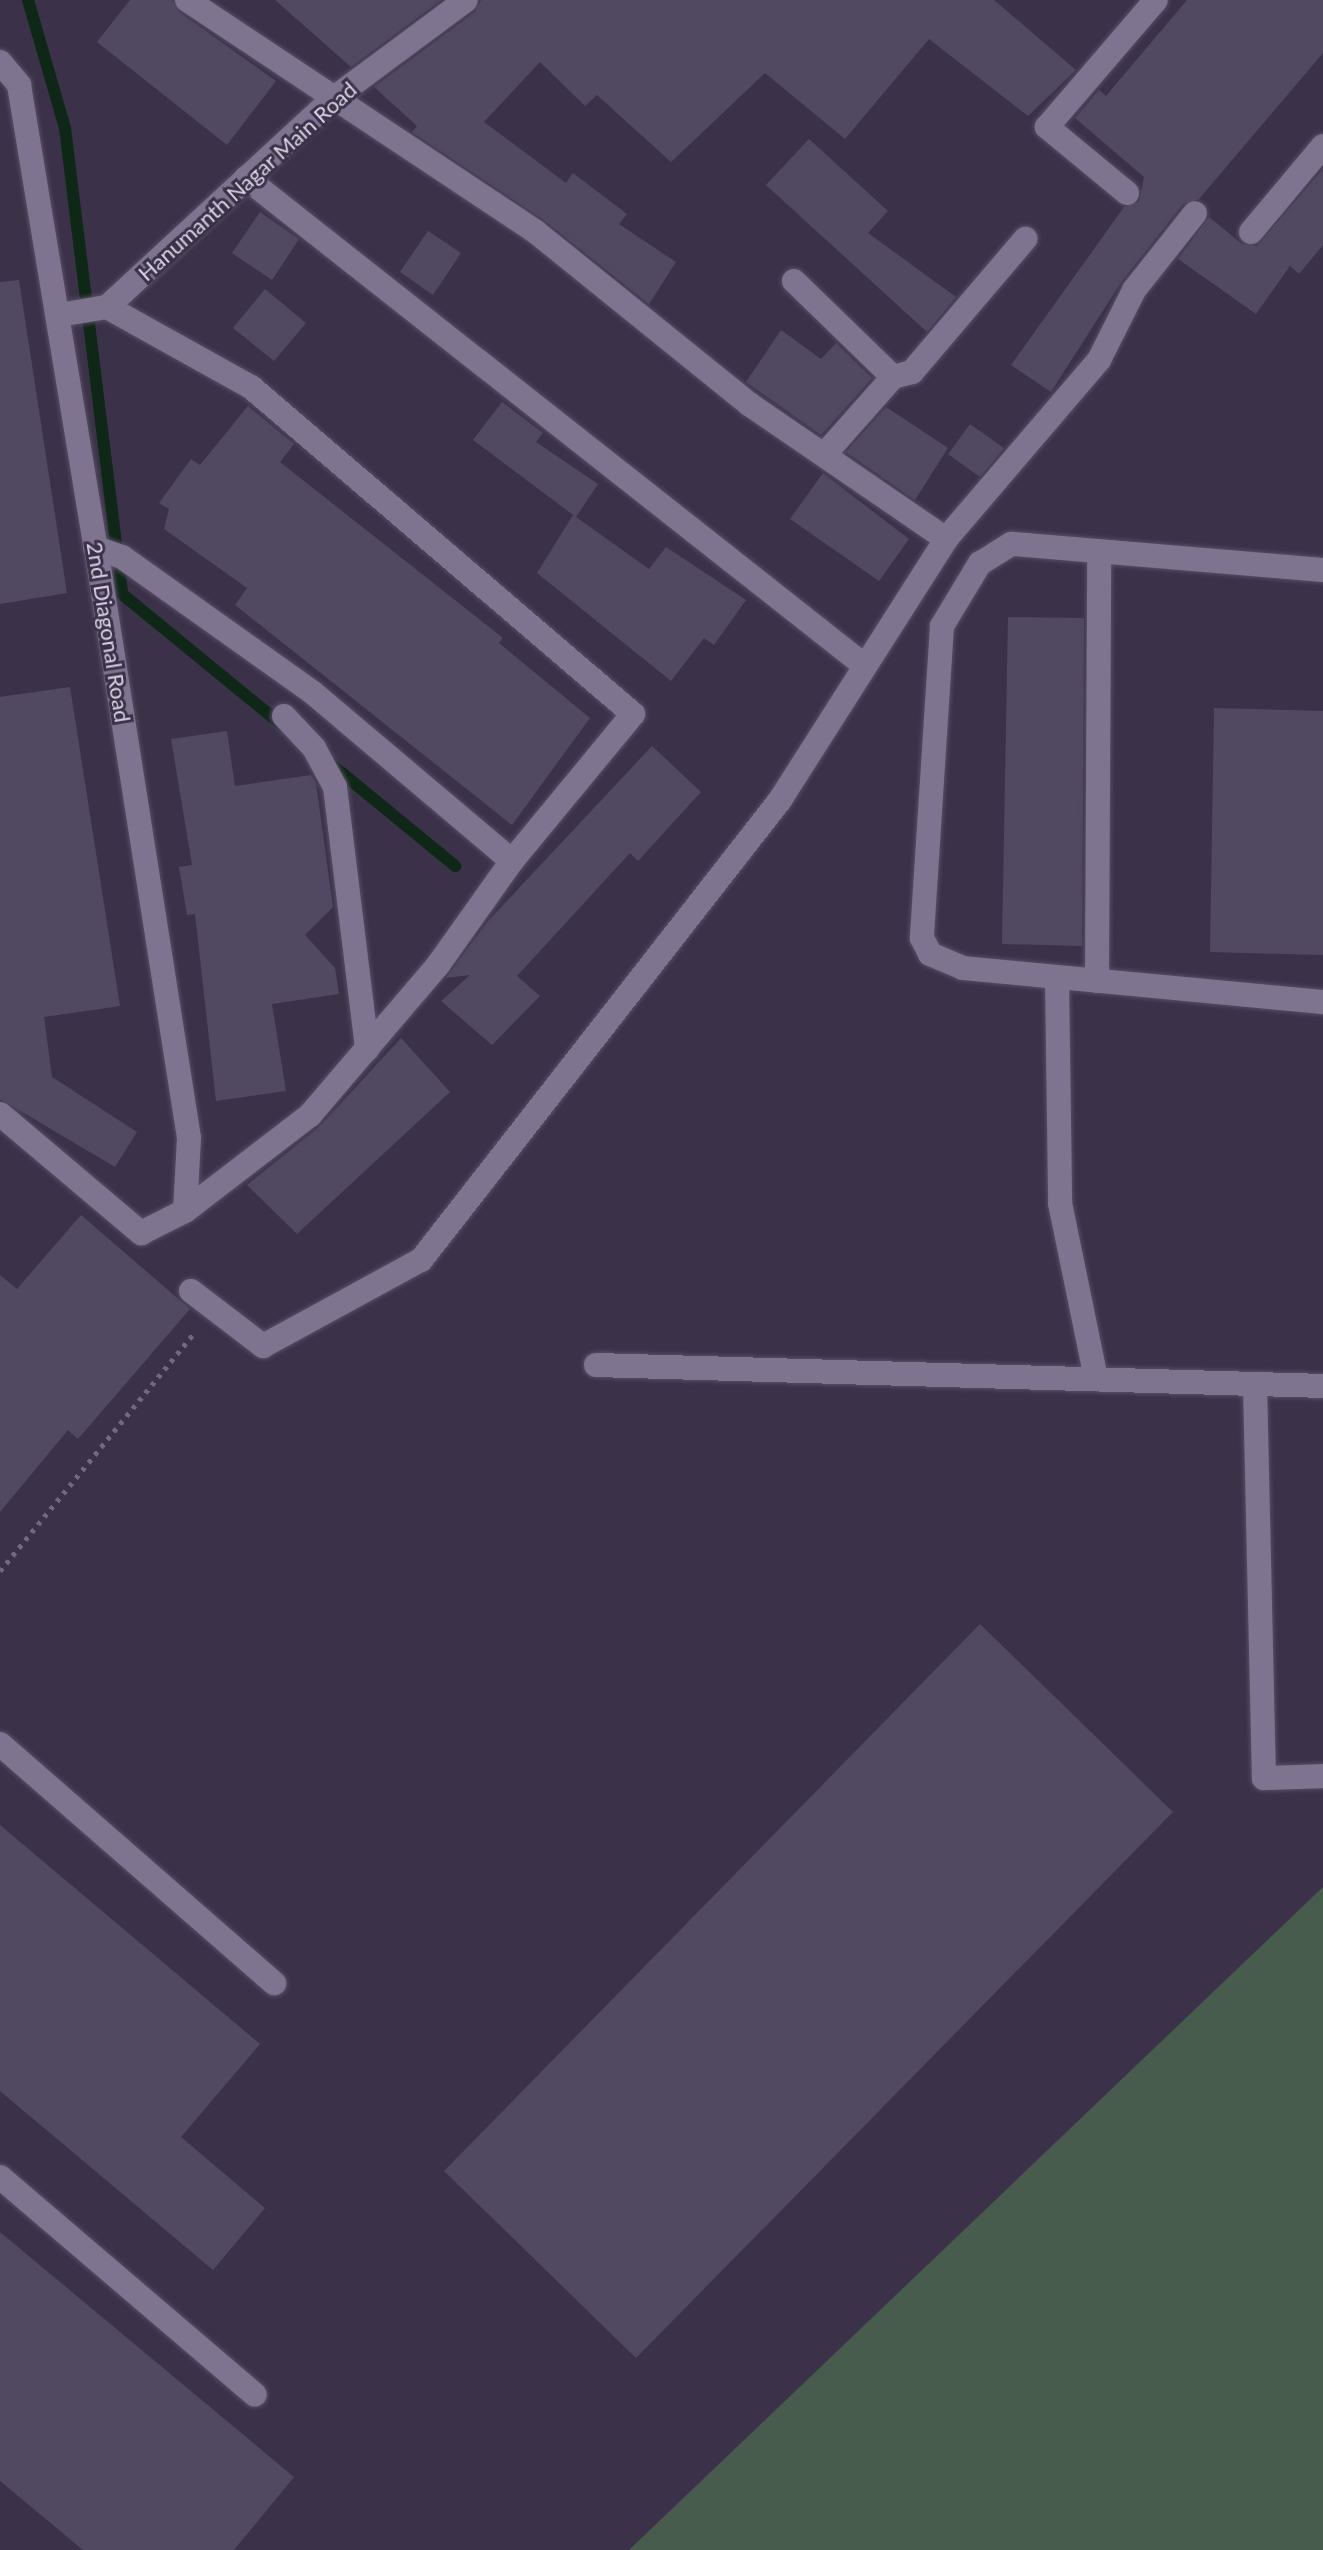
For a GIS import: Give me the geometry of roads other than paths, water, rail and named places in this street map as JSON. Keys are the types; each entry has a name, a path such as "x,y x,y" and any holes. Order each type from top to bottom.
{"street":[{"path":"187,0 330,101 536,232 824,455 946,539"},
{"name":"Hanumanth Nagar Main Road","path":"107,307 330,101 466,0"},
{"path":"1127,193 1047,127 1156,0"},
{"name":"2nd Diagonal Road","path":"0,62 19,85 59,315 189,1138 185,1211"},
{"path":"1251,232 1323,146"},
{"path":"246,178 865,666"},
{"path":"191,1291 263,1346 421,1260 780,800 946,539 1099,360 1134,290 1195,213"},
{"path":"824,455 893,377 912,372 1025,239"},
{"path":"794,281 893,377"},
{"path":"0,1114 141,1233 185,1211 310,1115 367,1049 512,861 633,714 251,387 107,307 59,315"},
{"path":"1323,570 1099,554 1011,544 980,563 942,626 933,691 922,938 930,954 963,968 1323,1002"},
{"path":"96,548 122,557 312,692 512,861"},
{"path":"1097,981 1099,554"},
{"path":"284,716 314,748 335,787 367,1049"},
{"path":"1057,977 1060,1203 1096,1379"},
{"path":"596,1365 1323,1386"},
{"path":"1255,1384 1264,1778 1323,1776"},
{"path":"0,1744 274,1983"},
{"path":"0,2177 255,2395"}],"waterway":[{"path":"28,0 65,128 122,594 282,725"},
{"path":"331,764 455,866"}]}
